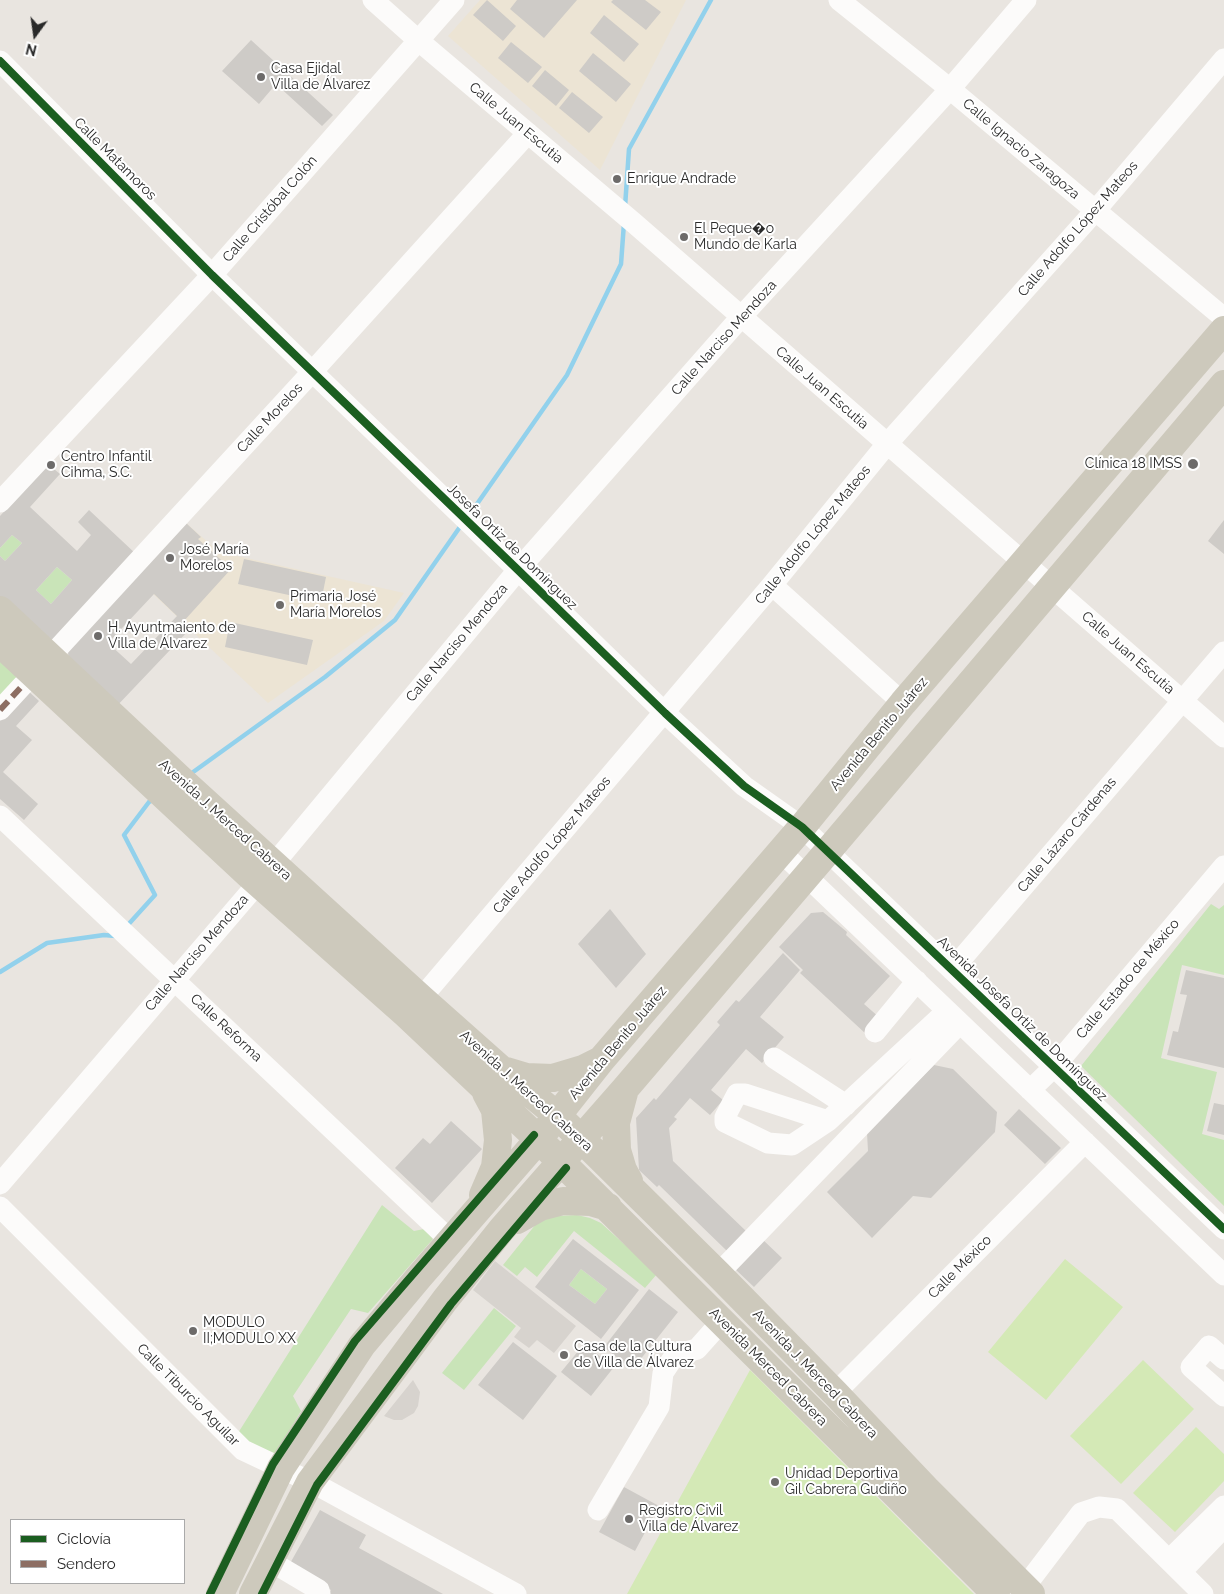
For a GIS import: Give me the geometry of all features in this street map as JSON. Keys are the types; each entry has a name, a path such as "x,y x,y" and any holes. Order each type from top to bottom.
{"main road":[{"name":"Avenida Benito Juárez","path":"220,1594 281,1468 362,1345 538,1140 602,1059 802,827 903,704 1224,330"},
{"path":"254,1594 310,1482 445,1300 502,1229 828,852 1224,384"},
{"name":"Avenida J. Merced Cabrera","path":"0,610 50,657 171,787"},
{"name":"Avenida J. Merced Cabrera","path":"0,643 171,787 493,1079 538,1140"},
{"path":"477,1211 495,1167 498,1140 493,1079 554,1078 582,1069 602,1059"},
{"name":"Avenida J. Merced Cabrera","path":"493,1079 558,1116 634,1189 835,1393 907,1488 1028,1591"},
{"path":"624,1090 616,1123 617,1150 623,1170 634,1189"},
{"name":"Avenida Merced Cabrera","path":"538,1140 722,1321 907,1488 996,1594"},
{"path":"502,1229 540,1207 564,1201 591,1202 608,1207"}],"street":[{"name":"Calle Juan Escutia","path":"373,0 616,208 1224,737"},
{"name":"Calle Cristóbal Colón","path":"0,502 212,275 454,0"},
{"name":"Calle Ignacio Zaragoza","path":"839,0 1224,318"},
{"name":"Calle Narciso Mendoza","path":"0,1184 265,873 518,570 741,317 950,90 1026,0"},
{"name":"Calle Adolfo López Mateos","path":"414,1007 665,714 887,444 1096,211 1224,59"},
{"name":"Calle Matamoros","path":"0,61 212,275"},
{"name":"Calle Morelos","path":"50,657 528,133"},
{"name":"Josefa Ortiz de Domínguez","path":"212,275 665,714 744,786 802,827"},
{"path":"772,586 903,704"},
{"name":"Calle Lázaro Cárdenas","path":"952,970 1224,652"},
{"path":"0,710 23,685"},
{"name":"Calle Reforma","path":"0,816 451,1240"},
{"name":"Avenida Josefa Ortiz de Domínguez","path":"802,827 1224,1230"},
{"path":"780,851 1224,1275"},
{"name":"Calle Estado de México","path":"1030,1090 1054,1067 1224,866"},
{"path":"875,1032 916,981"},
{"path":"828,1122 846,1105 954,1017"},
{"path":"718,1274 954,1017"},
{"path":"774,1058 846,1105"},
{"name":"Calle México","path":"835,1393 1085,1142"},
{"name":"Calle Tiburcio Aguilar","path":"0,1206 243,1450 310,1482 492,1588 516,1594"},
{"path":"598,1510 659,1407 663,1373 675,1355 698,1348 722,1321"},
{"path":"1224,1359 1209,1346 1191,1367 1224,1396"},
{"path":"1175,1566 1224,1506"},
{"path":"1028,1591 1082,1513 1099,1507 1117,1509 1203,1594"},
{"path":"1175,1566 1224,1527"},
{"path":"270,1561 319,1590 320,1594"}],"shaded area":[{"path":"480,0 686,0 600,170 448,36"},
{"name":"Primaria José María Morelos","path":"185,522 219,552 404,593 384,621 268,703 134,576"},
{"path":"495,1261 576,1326 554,1353 537,1340 529,1348 514,1337 521,1328 473,1290"},
{"path":"413,1380 420,1392 418,1406 414,1413 402,1420 394,1420 384,1416"}],"green space":[{"path":"12,535 22,543 5,561 0,556 0,548"},
{"path":"57,567 72,580 51,604 36,590"},
{"path":"0,652 32,682 0,717"},
{"path":"1211,904 1219,909 1224,905 1224,975 1182,965 1161,1058 1217,1072 1202,1134 1224,1140 1224,1206 1081,1066"},
{"path":"382,1205 414,1231 424,1229 433,1239 368,1313 351,1309 293,1396 301,1411 276,1453 258,1452 238,1433"},
{"path":"577,1215 601,1223 657,1274 645,1288 574,1231 537,1277 525,1267 517,1276 503,1265 536,1224 556,1216"},
{"path":"1065,1259 1123,1307 1046,1400 988,1352"},
{"path":"581,1269 607,1289 595,1304 569,1285"},
{"path":"494,1308 516,1326 464,1390 442,1373"},
{"path":"1143,1360 1194,1409 1121,1484 1070,1436"},
{"name":"Unidad Deportiva Gil Cabrera Gudiño","path":"750,1370 974,1594 627,1594"},
{"path":"1196,1427 1224,1454 1224,1481 1175,1532 1133,1493"}],"building":[{"path":"487,0 516,26 503,41 473,15"},
{"path":"517,0 577,0 544,38 510,9"},
{"path":"613,0 645,0 661,12 646,30 611,2"},
{"path":"604,15 639,44 624,62 590,33"},
{"name":"Casa Ejidal Villa de Álvarez","path":"251,40 333,115 322,126 276,84 259,104 222,71"},
{"path":"511,42 542,67 528,83 498,58"},
{"path":"593,53 631,84 616,102 579,71"},
{"path":"545,70 569,90 556,106 532,86"},
{"path":"572,92 603,117 589,133 559,108"},
{"path":"48,464 60,474 30,507 77,551 91,535 78,522 89,510 136,554 49,646 0,600 0,556 5,561 22,543 12,535 0,548 0,516","holes":["57,567 72,580 51,604 36,590"]},
{"path":"1224,520 1224,554 1208,541"},
{"path":"185,522 201,537 198,539 231,569 183,622 190,629 114,709 69,666 68,651","holes":["154,594 177,616 131,664 108,643"]},
{"path":"244,559 326,577 321,602 238,584"},
{"path":"230,622 313,640 307,665 225,647"},
{"path":"26,689 39,701 16,726 32,740 3,772 38,804 24,820 0,799 0,718"},
{"path":"610,909 646,954 616,988 578,944"},
{"path":"823,912 847,932 846,935 890,976 864,1004 880,1018 866,1034 800,973 803,970 779,947 811,913"},
{"path":"783,953 800,970 760,1017 784,1037 762,1063 746,1049 711,1090 723,1100 710,1115 690,1098 674,1117 677,1119 669,1128 673,1161 746,1231 727,1251 659,1185 657,1187 639,1170 636,1118 654,1098 656,1100 720,1025 717,1022 736,1000 739,1002"},
{"path":"1186,970 1224,978 1224,1068 1167,1055 1173,1031 1178,1032 1187,995 1180,994"},
{"path":"934,1065 953,1069 997,1112 995,1132 931,1198 913,1196 872,1238 827,1192 868,1151 867,1133"},
{"path":"1214,1103 1224,1105 1224,1135 1207,1131"},
{"path":"1019,1109 1061,1148 1045,1164 1004,1125"},
{"path":"451,1121 482,1149 432,1203 395,1168 423,1138 430,1144"},
{"path":"761,1238 782,1258 754,1287 733,1267"},
{"path":"573,1239 639,1290 601,1339 535,1287","holes":["581,1269 607,1289 595,1304 569,1285"]},
{"path":"649,1289 678,1312 632,1370 604,1347"},
{"path":"513,1342 557,1376 523,1420 478,1385"},
{"path":"584,1344 614,1367 591,1396 561,1372"},
{"name":"Registro Civil Villa de Álvarez","path":"624,1487 659,1506 635,1551 599,1532"},
{"path":"320,1510 366,1535 359,1548 443,1594 329,1594 331,1590 288,1567"}],"waterway":[{"path":"625,207 629,149 711,0"},
{"path":"470,514 567,375 621,264 624,223"},
{"path":"189,775 325,677 395,620 462,524"},
{"path":"126,927 155,895 124,835 149,802 154,799"},
{"path":"0,972 47,943 104,935 115,936"}],"marked path":[{"path":"0,710 23,685"}],"cycle path":[{"path":"0,61 212,275 665,713 744,786 802,827 1224,1229"},
{"path":"210,1594 273,1464 355,1341 534,1135"},
{"path":"262,1594 317,1485 451,1304 566,1168"}],"place":[{"name":"Casa Ejidal Villa de Álvarez","path":"261,77"},
{"name":"Enrique Andrade","path":"617,179"},
{"name":"El Peque�o Mundo de Karla","path":"684,237"},
{"name":"Clínica 18 IMSS","path":"1193,464"},
{"name":"Centro Infantil Cihma, S.C.","path":"51,465"},
{"name":"José María Morelos","path":"170,558"},
{"name":"Primaria José María Morelos","path":"280,605"},
{"name":"H. Ayuntmaiento de Villa de Álvarez","path":"98,636"},
{"name":"MODULO II;MODULO XX","path":"193,1331"},
{"name":"Casa de la Cultura de Villa de Álvarez","path":"564,1355"},
{"name":"Unidad Deportiva Gil Cabrera Gudiño","path":"775,1482"},
{"name":"Registro Civil Villa de Álvarez","path":"629,1519"}]}
